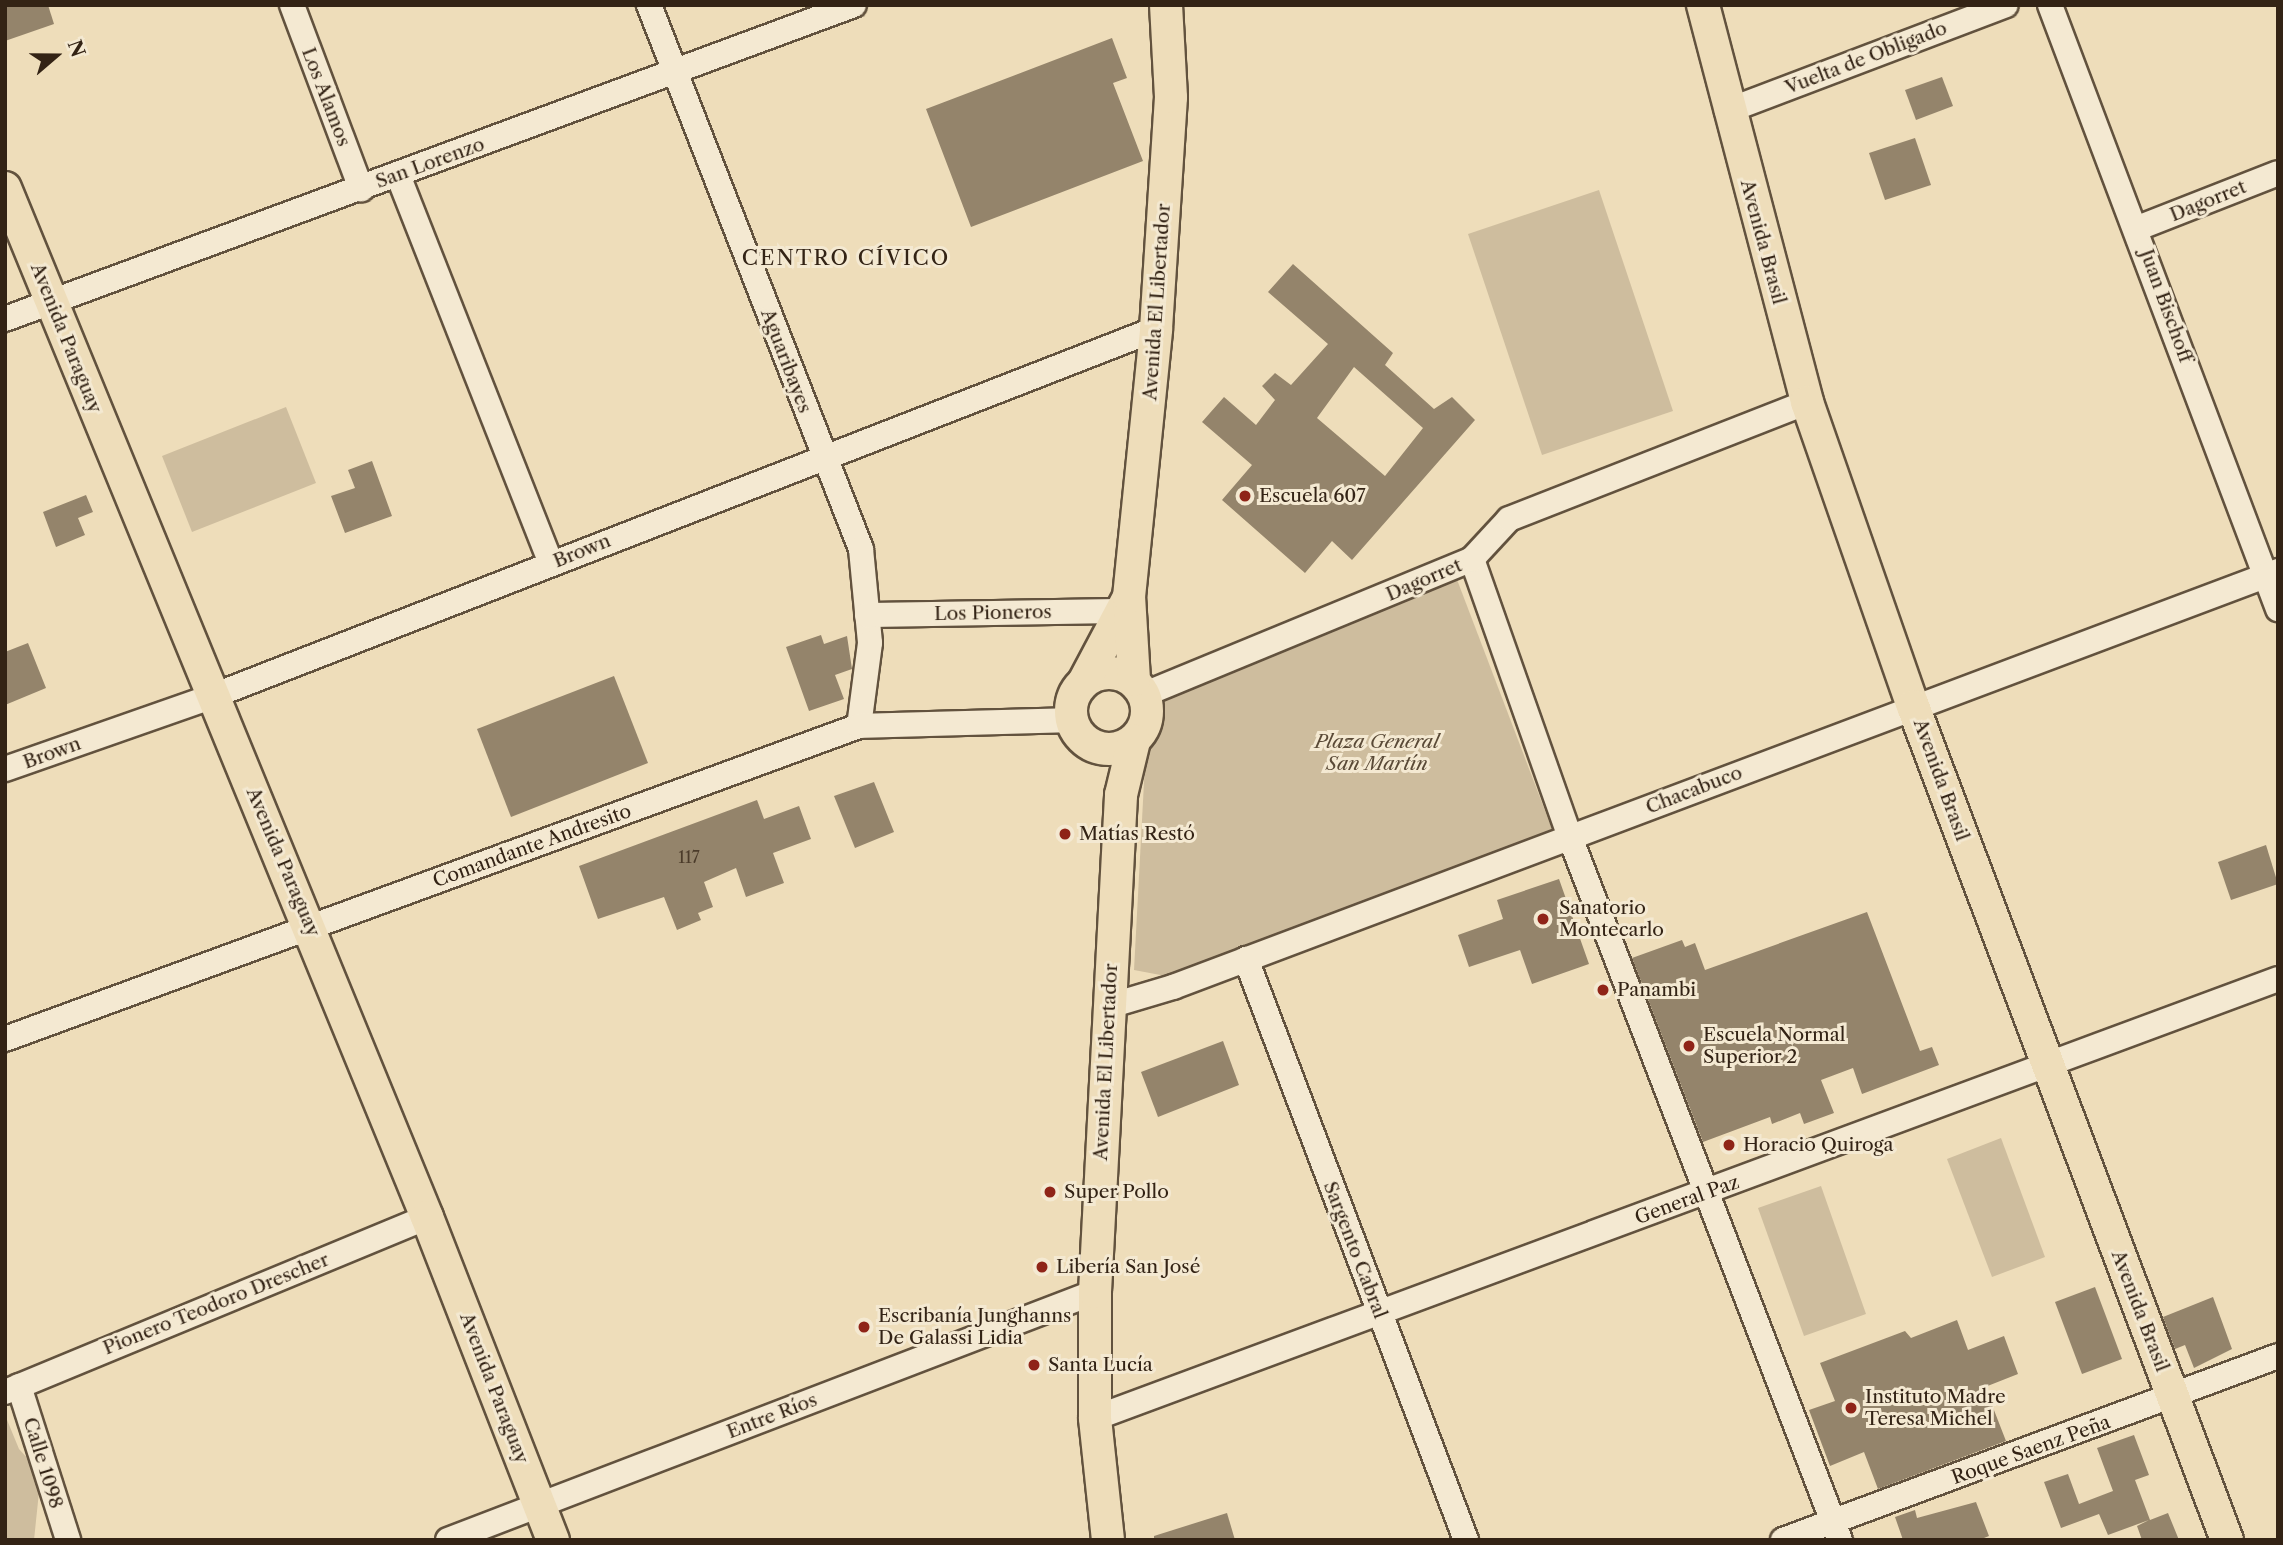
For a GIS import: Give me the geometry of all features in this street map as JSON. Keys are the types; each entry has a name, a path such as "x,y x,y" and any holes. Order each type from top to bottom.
{"main road":[{"name":"Avenida El Libertador","path":"1139,687 1125,604 1156,329 1171,97 1166,5"},
{"name":"Avenida Brasil","path":"1703,5 1727,111 1807,402 1913,706 2227,1540"},
{"name":"Avenida Paraguay","path":"5,188 310,927 553,1540"},
{"name":"Avenida El Libertador","path":"1085,680 1125,604"},
{"path":"1118,673 1139,687 1144,728 1134,741 1101,749 1085,741 1072,720 1074,693 1085,680 1118,673"},
{"name":"Avenida El Libertador","path":"1108,1540 1095,1418 1095,1292 1121,795 1134,741"},
{"name":"Avenida El Libertador","path":"1101,749 1121,795"}],"street":[{"name":"Los Alamos","path":"292,5 361,189"},
{"name":"Aguaribayes","path":"649,5 860,550 870,643 859,726"},
{"name":"San Lorenzo","path":"5,319 854,5"},
{"name":"Vuelta de Obligado","path":"1727,111 2006,5"},
{"name":"Juan Bischoff","path":"2050,5 2272,574 2278,609"},
{"name":"Dagorret","path":"2138,228 2278,173"},
{"path":"398,175 551,564"},
{"name":"Brown","path":"5,769 213,696 551,564 822,454 1156,329"},
{"name":"Dagorret","path":"1139,687 1472,559 1509,519 1807,402"},
{"path":"1472,559 1570,837 1837,1530"},
{"name":"Chacabuco","path":"1109,1006 1247,959 1913,706 2272,574"},
{"name":"Los Pioneros","path":"867,615 1125,604"},
{"name":"Comandante Andresito","path":"5,1039 859,726 1072,720"},
{"name":"Sargento Cabral","path":"1247,959 1466,1540"},
{"name":"General Paz","path":"1095,1418 1378,1309 1707,1193 2278,979"},
{"name":"Pionero Teodoro Drescher","path":"12,1389 427,1217"},
{"name":"Entre Ríos","path":"448,1540 1095,1292"},
{"name":"Roque Saenz Peña","path":"1783,1540 1837,1530 2278,1356"},
{"name":"Calle 1098","path":"12,1389 68,1540"}],"green space":[{"path":"1599,190 1673,411 1542,455 1468,234"},
{"path":"286,407 316,483 192,532 162,456"},
{"name":"Plaza General San Martín","path":"1456,577 1552,829 1171,977 1134,970 1146,745 1168,693"},
{"path":"2001,1138 2045,1257 1992,1277 1947,1159"},
{"path":"1821,1186 1866,1314 1804,1336 1758,1208"},
{"path":"5,1415 19,1449 41,1473 34,1540 5,1540"}],"building":[{"path":"5,5 48,5 54,24 5,41"},
{"path":"1112,38 1127,78 1113,83 1143,161 971,227 926,109"},
{"path":"1942,77 1953,106 1916,120 1905,90"},
{"path":"1915,138 1931,185 1885,200 1869,153"},
{"path":"1293,264 1393,353 1385,365 1434,409 1452,397 1475,420 1352,560 1332,541 1305,573 1222,500 1252,465 1202,422 1224,397 1256,425 1275,400 1262,386 1275,373 1291,385 1328,344 1268,292","holes":["1354,367 1423,428 1385,476 1317,418"]},
{"path":"372,461 392,516 345,533 331,496 355,488 348,470"},
{"path":"86,495 93,512 78,518 85,535 56,547 43,512"},
{"path":"821,635 824,644 847,636 852,669 835,675 844,699 809,711 786,647"},
{"path":"28,643 46,688 5,705 5,652"},
{"path":"614,676 648,763 511,817 477,729"},
{"path":"874,782 894,832 855,848 834,796"},
{"path":"757,800 764,819 799,806 811,839 773,853 784,883 746,897 736,868 704,882 713,907 698,913 701,920 677,930 664,897 598,919 579,866"},
{"path":"2266,845 2278,884 2231,900 2218,862"},
{"path":"1559,879 1589,964 1532,984 1520,950 1469,967 1458,935 1503,919 1497,900"},
{"path":"1867,912 1920,1051 1932,1047 1939,1065 1862,1094 1853,1068 1821,1080 1834,1113 1804,1124 1800,1113 1772,1124 1770,1117 1703,1142 1632,958 1682,940 1685,947 1695,943 1705,970"},
{"path":"1223,1041 1239,1085 1158,1117 1141,1072"},
{"path":"2095,1287 2122,1359 2082,1374 2055,1302"},
{"path":"2213,1297 2232,1349 2194,1368 2185,1345 2175,1349 2163,1317"},
{"path":"1957,1320 1968,1350 2004,1336 2018,1374 1985,1387 2006,1441 1878,1489 1864,1452 1830,1466 1809,1410 1835,1401 1820,1363 1905,1331 1911,1338"},
{"path":"2134,1435 2149,1475 2135,1480 2150,1520 2168,1513 2179,1540 2142,1540 2137,1526 2149,1520 2108,1535 2099,1514 2061,1528 2044,1482 2068,1474 2079,1504 2113,1491 2097,1448"},
{"path":"1976,1502 1989,1536 1979,1540 1903,1540 1895,1517 1915,1510 1917,1518"},
{"path":"1227,1513 1235,1540 1154,1540 1154,1536"}],"place":[{"name":"Escuela 607","path":"1245,496"},
{"name":"Matías Restó","path":"1065,834"},
{"name":"Sanatorio Montecarlo","path":"1543,919"},
{"name":"Panambi","path":"1603,990"},
{"name":"Escuela Normal Superior 2","path":"1689,1046"},
{"name":"Horacio Quiroga","path":"1729,1145"},
{"name":"Super Pollo","path":"1050,1192"},
{"name":"Libería San José","path":"1042,1267"},
{"name":"Escribanía Junghanns De Galassi Lidia","path":"864,1327"},
{"name":"Santa Lucía","path":"1034,1365"},
{"name":"Instituto Madre Teresa Michel","path":"1851,1408"}],"district":[{"name":"CENTRO CÍVICO","path":"846,258"}]}
